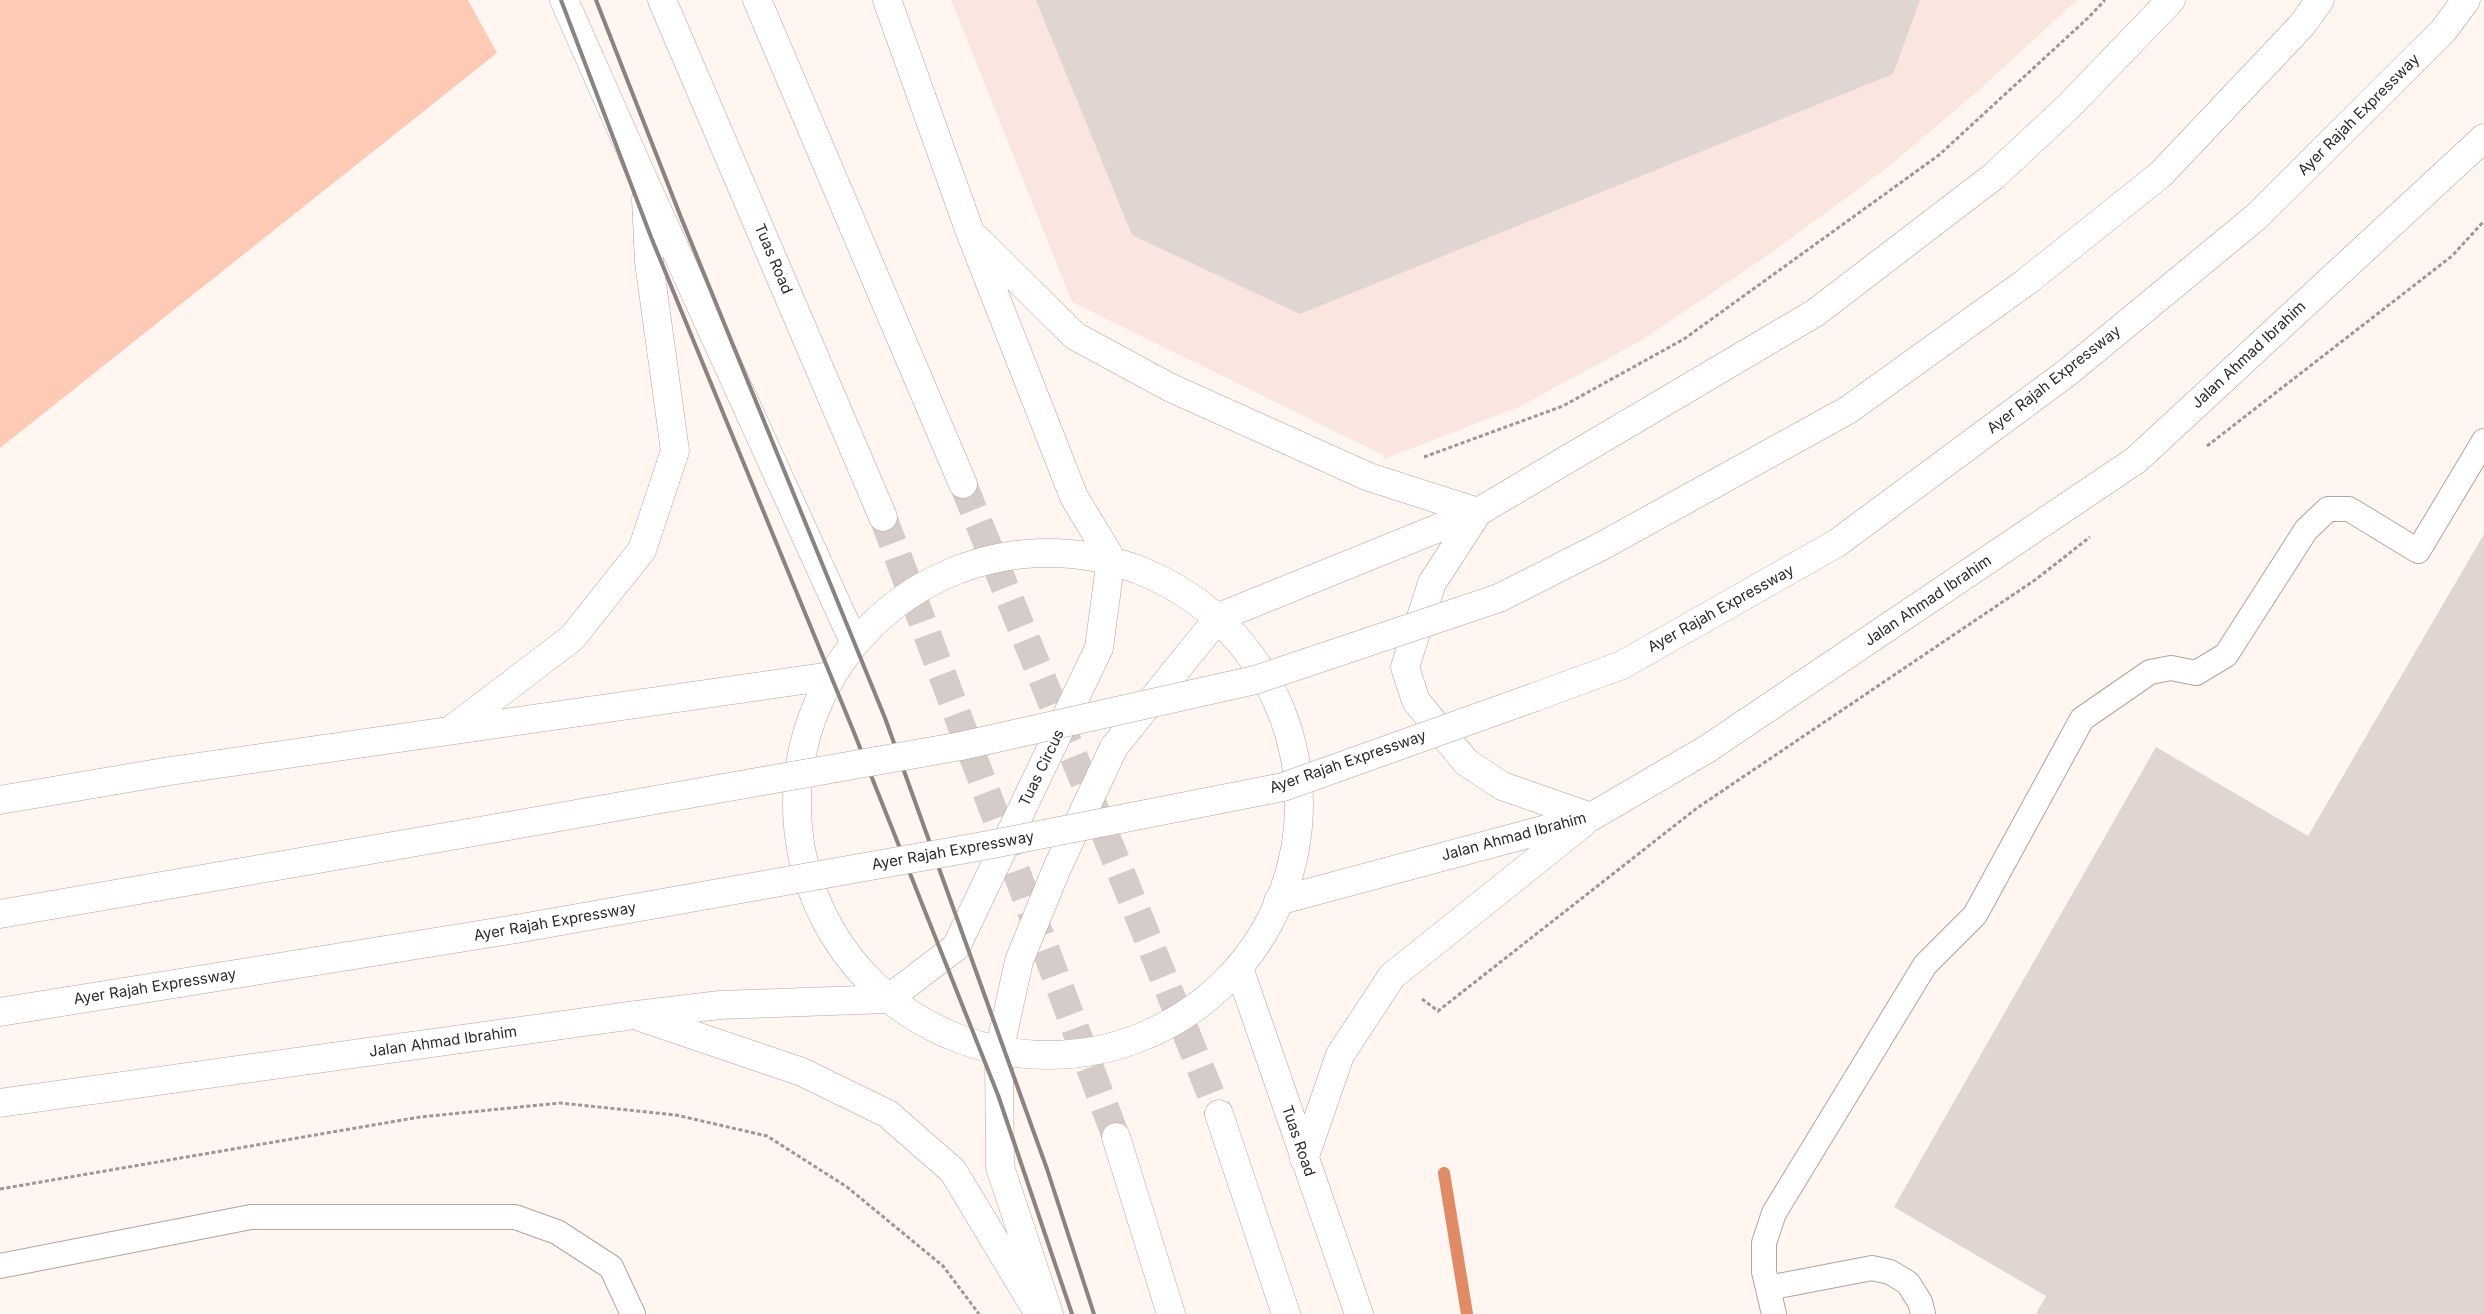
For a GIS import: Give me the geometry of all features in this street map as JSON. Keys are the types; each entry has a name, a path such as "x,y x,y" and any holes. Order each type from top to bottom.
{"main road":[{"path":"564,0 645,183 854,642"},
{"name":"Tuas Road","path":"662,0 883,517"},
{"path":"756,0 963,484"},
{"path":"888,0 970,232 1074,497 1111,558"},
{"path":"1049,1314 1000,1167 999,1052 1019,961 1057,868 1114,747 1220,617 1478,512 1815,313 1994,176 2069,106 2171,0"},
{"path":"0,914 960,746 1255,680 1499,598 1600,546 1848,410 2026,282 2161,174 2302,25 2320,0"},
{"name":"Ayer Rajah Expressway","path":"0,1012 516,929 983,846 1283,787 1622,665 1838,544 2068,372 2256,217 2443,31 2466,0"},
{"name":"Jalan Ahmad Ibrahim","path":"1278,901 1591,817 1707,749 2136,460 2484,138"},
{"path":"450,730 572,638 642,550 675,451 649,262 645,183"},
{"path":"970,232 1075,336 1169,387 1369,477 1478,512"},
{"path":"1478,512 1432,583 1405,667 1416,700 1466,762 1502,786 1591,817"},
{"path":"1041,551 1111,558 1161,578 1220,617 1256,659 1282,709 1298,762 1300,818 1290,873 1261,936 1239,968 1200,1004 1155,1032 1104,1049 1052,1056 999,1052 940,1033 888,999 846,956 816,906 800,849 796,789 806,730 831,676 854,642 907,595 971,563 1041,551"},
{"name":"Tuas Circus","path":"888,999 956,947 1100,648 1111,558"},
{"path":"0,800 170,771 831,676"},
{"path":"1304,1159 1340,1055 1392,976 1591,817"},
{"name":"Tuas Road","path":"1239,968 1359,1314"},
{"name":"Jalan Ahmad Ibrahim","path":"0,1103 635,1015 720,1005 888,999"},
{"path":"635,1015 802,1072 888,1114 953,1171 1028,1294 1037,1314"},
{"path":"1219,1114 1286,1314"},
{"path":"1116,1137 1172,1314"}],"lane":[{"path":"1774,1314 1764,1272 1764,1243 1774,1213 1925,965 1975,915 2082,720 2150,672 2171,668 2196,673 2226,656 2306,530 2328,509 2349,508 2418,551 2484,441"},
{"path":"0,1266 251,1217 515,1217 557,1232 611,1267 633,1314"},
{"path":"1768,1288 1872,1268 1890,1272 1908,1284 1920,1302 1923,1314"}],"path":[{"path":"1369,477 1563,406 1684,338 1939,156 2090,17 2105,0"},
{"path":"0,1189 420,1117 560,1103 676,1115 767,1136 847,1187 944,1266 979,1314"}],"shaded area":[{"path":"0,0 468,0 497,53 0,448"},
{"path":"951,0 2077,0 1979,90 1888,167 1771,253 1642,340 1519,407 1384,459 1383,455 1072,302"}],"building":[{"path":"1036,0 1920,0 1893,74 1300,314 1132,235"},
{"path":"2484,534 2484,1314 2036,1314 2046,1296 1894,1207 2156,747 2308,836"}],"waterway":[{"path":"1444,1173 1467,1314"}],"tunnel":[{"path":"963,484 1219,1114"},
{"path":"883,517 1116,1137"}],"railway":[{"path":"561,0 651,237 853,730 998,1095 1072,1314"},
{"path":"596,0 680,215 885,718 1047,1169 1094,1314"}]}
